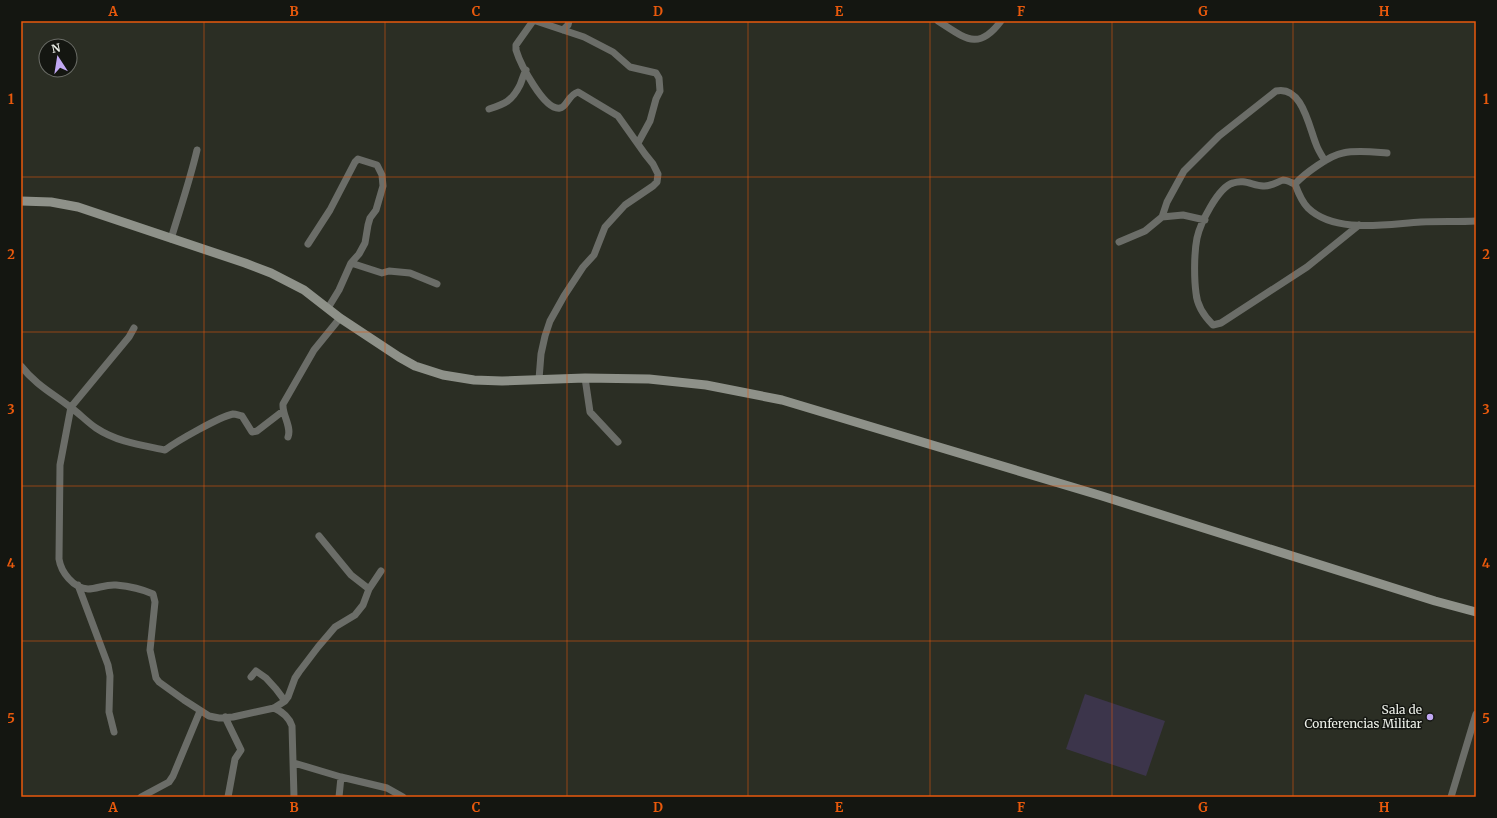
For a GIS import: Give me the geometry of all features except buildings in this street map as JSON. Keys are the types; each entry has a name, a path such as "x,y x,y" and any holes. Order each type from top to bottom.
{"main road":[{"path":"21,201 51,202 78,207 271,273 304,290 340,318 399,357 415,366 443,375 474,380 502,381 585,378 649,379 706,385 782,400 1102,496 1435,601 1476,612"}],"street":[{"path":"539,379 543,342 550,321 583,267 594,255 605,226 625,205 653,186 657,182 658,174 618,116 578,92 573,94 564,106 559,108 555,108 541,97 517,54 516,44 534,21 584,37 613,52 630,67 656,73 659,78 660,91 656,99 650,121 638,143"},
{"path":"563,30 568,25 569,21"},
{"path":"938,21 965,38 975,40 986,37 994,31 1001,21"},
{"path":"488,109 504,104 511,98 521,84 526,70"},
{"path":"1119,242 1145,231 1162,217 1167,202 1184,171 1219,136 1276,91 1283,90 1290,92 1301,104 1316,146 1325,161"},
{"path":"171,238 182,199 191,178 197,150"},
{"path":"1295,184 1325,161 1342,153 1387,153"},
{"path":"308,244 330,210 355,162 358,159 377,165 382,175 383,186 376,210 370,218 365,244 351,263 335,297 328,308"},
{"path":"1359,225 1307,267 1221,323 1213,325 1205,317 1199,306 1196,294 1195,262 1197,238 1204,220 1219,193 1232,183 1242,181 1264,186 1284,180 1295,184 1301,200 1308,208 1323,218 1339,223 1359,225 1476,221"},
{"path":"1162,217 1183,215 1204,220"},
{"path":"351,263 382,272 389,271 410,273 437,284"},
{"path":"288,438 289,432 283,411 284,404 314,350 340,318"},
{"path":"134,328 119,350 71,407 60,465 59,559 64,574 78,585 87,589 116,585 152,594 155,602 150,650 156,678 162,686 200,711 214,718 261,712 274,708 285,701 295,678 313,653 335,627 355,615 363,605 369,589 381,572"},
{"path":"21,366 36,383 71,407 92,426 106,434 131,444 165,450 173,444 228,416 237,414 242,416 252,432 257,431 283,411"},
{"path":"585,378 590,412 618,442"},
{"path":"319,536 351,575 369,589"},
{"path":"78,585 108,666 110,676 108,712 114,732"},
{"path":"251,676 256,671 271,684 285,701"},
{"path":"274,708 282,712 292,726 294,797"},
{"path":"141,797 169,782 173,776 200,711"},
{"path":"1450,797 1476,714"},
{"path":"225,717 241,750 235,759 228,797"},
{"path":"294,763 341,778 387,788 403,797"},
{"path":"339,797 341,778"}],"shaded area":[{"path":"1085,694 1165,721 1146,776 1066,749"}],"place":[{"name":"Sala de Conferencias Militar","path":"1430,717"}]}
